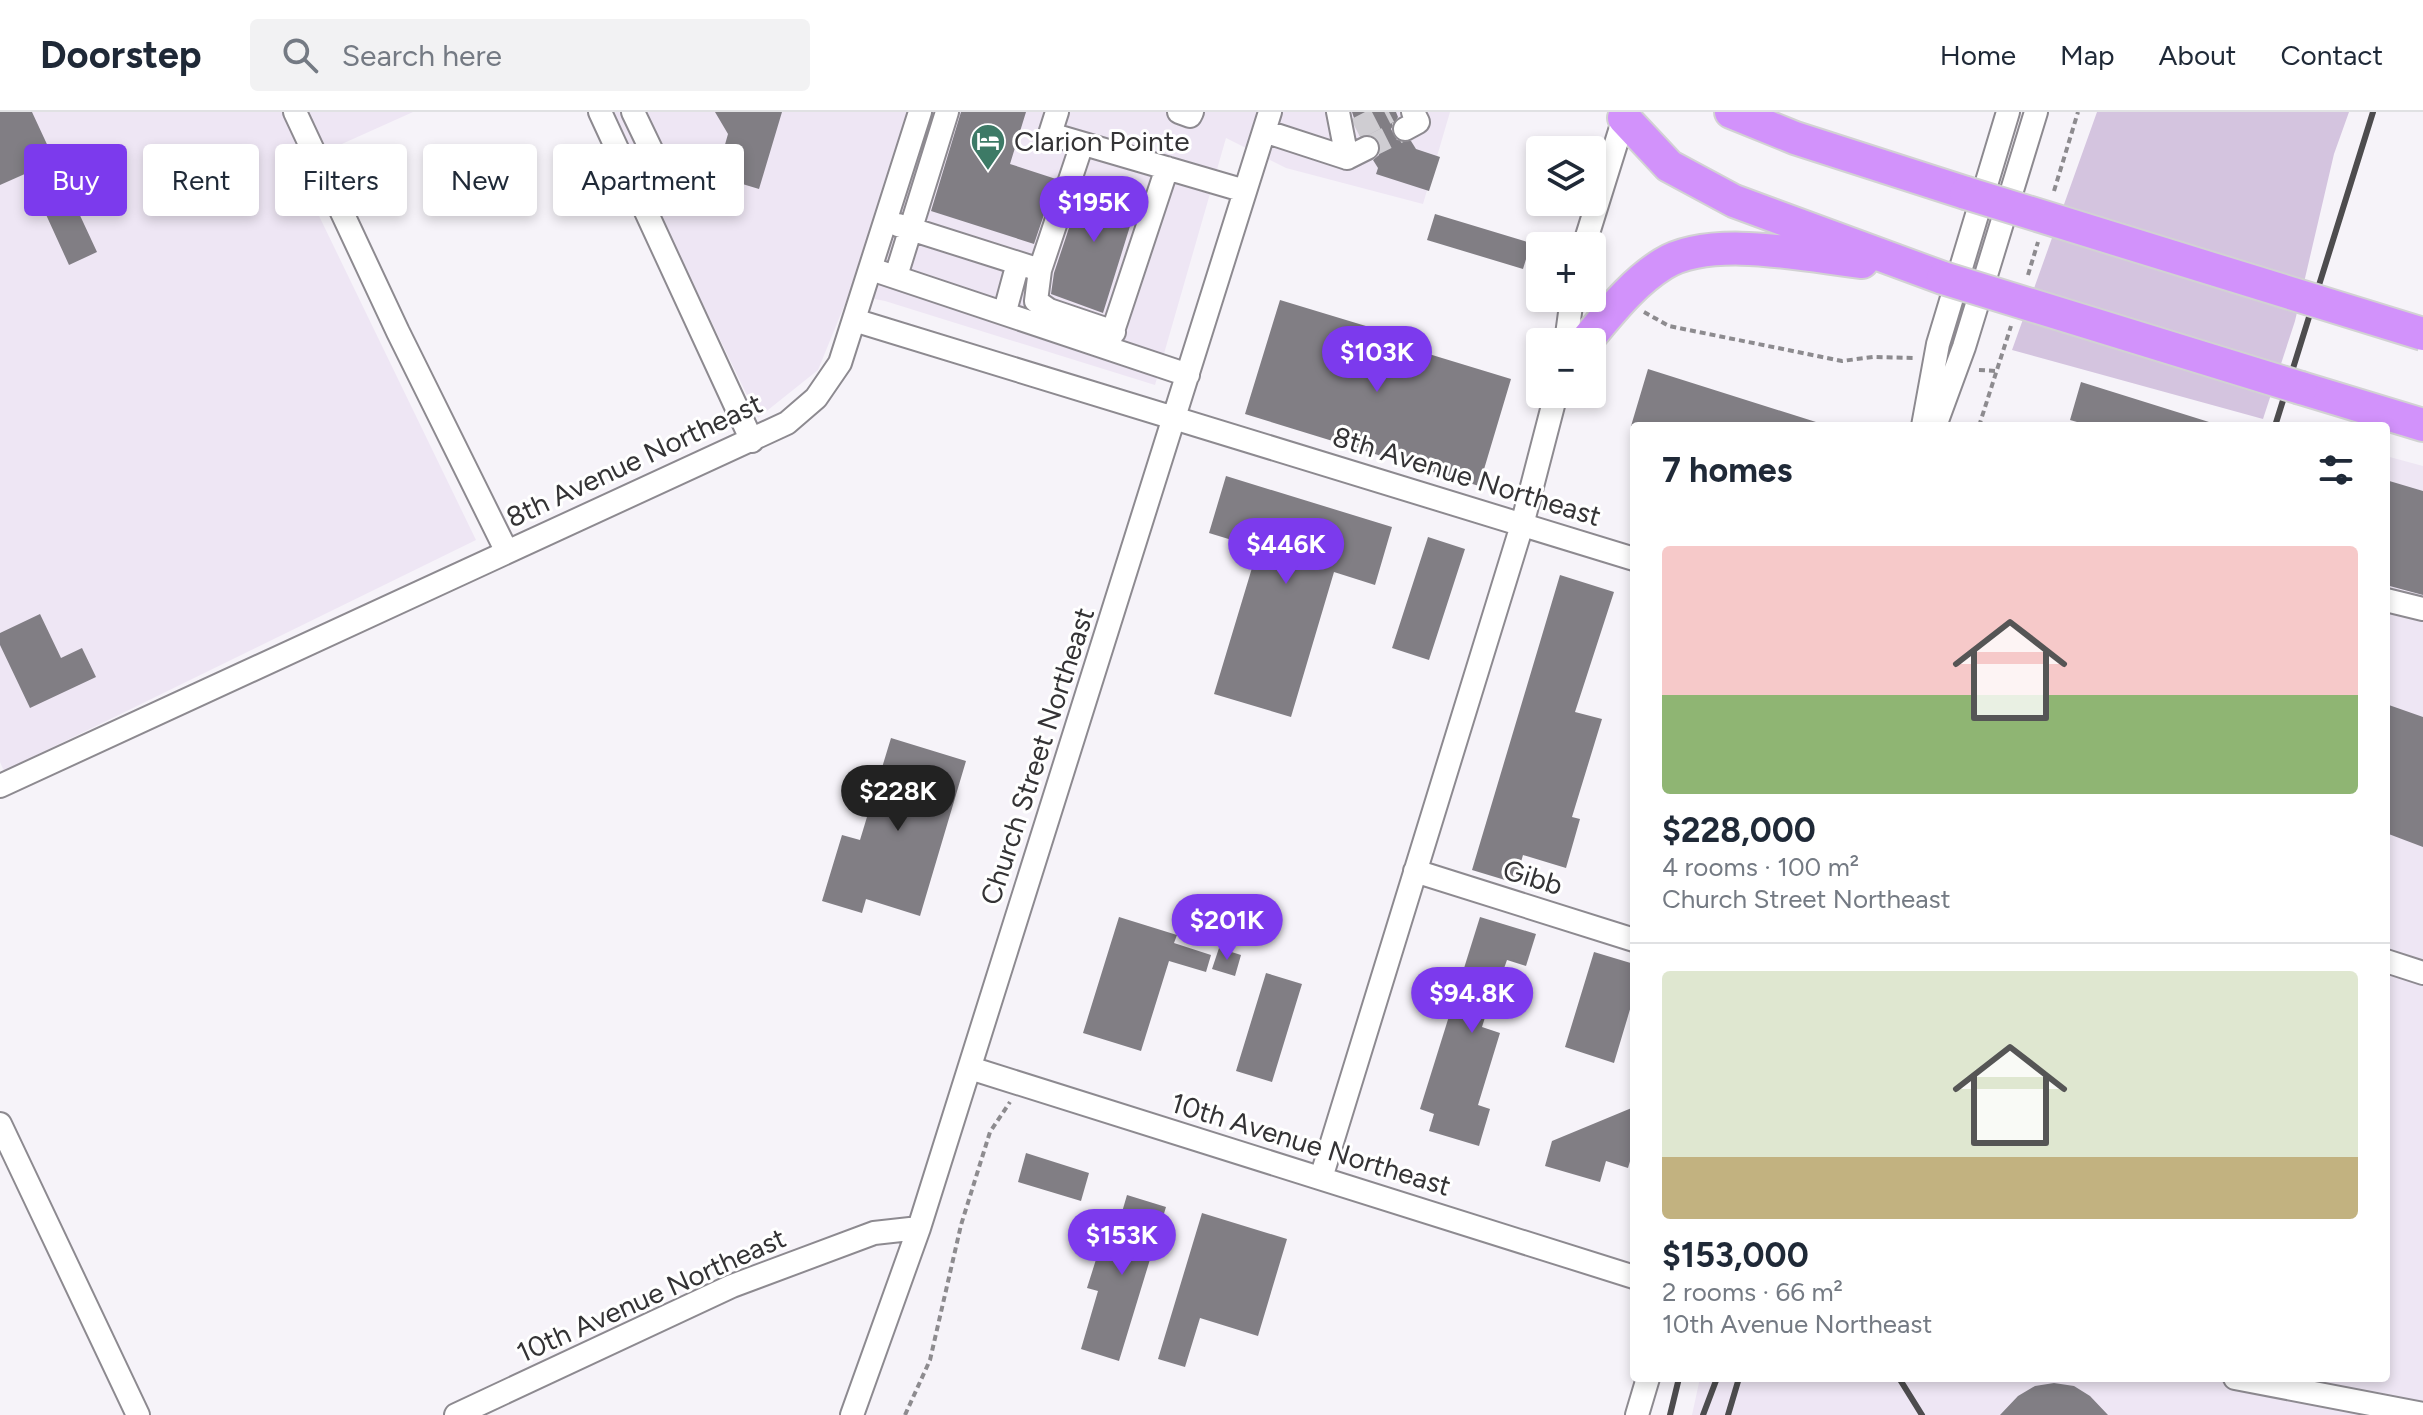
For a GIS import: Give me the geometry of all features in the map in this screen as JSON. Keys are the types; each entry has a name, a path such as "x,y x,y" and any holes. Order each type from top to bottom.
{"highway":[{"path":"1731,112 1795,138 1966,193 2423,334"},
{"path":"1776,112 1795,138"},
{"path":"1635,114 1669,166 1734,201 1908,267 2423,425"},
{"path":"1597,328 1622,299 1665,262 1701,253 1740,249 1908,267"}],"street":[{"path":"600,112 615,144"},
{"path":"633,112 648,144"},
{"path":"854,320 920,112"},
{"path":"896,276 947,112"},
{"path":"1057,112 1050,134 1245,191"},
{"path":"1267,122 1353,143 1338,112"},
{"path":"1924,422 1934,363 2008,112"},
{"path":"1936,422 2036,112"},
{"path":"1589,232 1635,114"},
{"path":"304,115 507,552"},
{"name":"Church Street Northeast","path":"852,1415 919,1228 1267,122"},
{"path":"1005,311 1029,266 1082,144"},
{"path":"1110,340 1167,168"},
{"path":"648,216 752,441"},
{"path":"886,222 1029,266"},
{"path":"1029,266 1036,301 1049,310 1188,375"},
{"path":"871,269 1110,340"},
{"name":"8th Avenue Northeast","path":"0,786 787,423 816,398 840,363 854,320 1630,558"},
{"path":"1321,1178 1522,525 1552,408"},
{"path":"2390,601 2423,609"},
{"name":"Gibb","path":"1415,871 1630,939"},
{"path":"2390,962 2423,973"},
{"name":"10th Avenue Northeast","path":"970,1068 1630,1276"},
{"path":"0,1124 138,1415"},
{"name":"10th Avenue Northeast","path":"456,1415 732,1286 874,1233 919,1228"},
{"path":"1637,1415 1647,1382"},
{"path":"2256,1382 2423,1414"}],"path":[{"path":"2053,195 2078,112"},
{"path":"2025,283 2039,239"},
{"path":"1606,288 1669,326 1842,361 1905,356 1934,363"},
{"path":"1980,422 2016,312"},
{"path":"1956,368 1997,371"},
{"path":"905,1415 930,1360 961,1225 990,1132 1009,1108 1015,1083"}],"shaded area":[{"path":"0,112 413,112 342,144 275,144 275,216 319,216 476,540 4,771 0,762"},
{"path":"610,112 1450,112 1423,204 1286,168 1226,138 1155,385 885,301 849,294 818,370 758,418 660,216 744,216 744,144 625,144"},
{"path":"2097,112 2349,112 2334,154 2295,321 2263,419 2012,350"},
{"path":"2390,457 2423,466 2423,1415 1692,1415 1699,1382 2390,1382"}],"building":[{"path":"0,112 32,112 47,144 24,144 24,174 0,185"},
{"path":"715,112 782,112 759,189 744,184 744,144 725,144 728,134"},
{"name":"Clarion Pointe","path":"961,112 1026,112 1010,164 1056,179 1034,244 931,211"},
{"path":"1352,112 1396,112 1398,117 1391,129 1397,140 1411,141 1416,149 1440,157 1429,191 1376,174 1378,168 1373,160 1379,155 1380,142 1374,136 1360,136"},
{"path":"1086,177 1140,194 1103,313 1051,294 1054,273"},
{"path":"1435,214 1526,241 1526,259 1523,269 1427,240"},
{"path":"47,216 80,216 97,252 69,265"},
{"path":"1280,300 1422,343 1419,351 1511,379 1479,486 1245,414"},
{"path":"1648,369 1816,422 1632,422"},
{"path":"2081,382 2209,422 2077,422 2070,420"},
{"path":"1226,476 1392,527 1375,585 1334,572 1291,717 1214,694 1258,548 1209,533"},
{"path":"2390,481 2423,491 2423,595 2390,586"},
{"path":"1428,537 1465,549 1429,660 1392,648"},
{"path":"1560,575 1614,592 1575,712 1602,719 1572,817 1580,819 1566,868 1523,855 1515,883 1472,870"},
{"path":"40,614 61,658 82,648 96,677 30,708 0,645 0,633"},
{"path":"2390,705 2423,717 2423,847 2390,835"},
{"path":"891,738 966,761 920,916 866,899 862,913 822,901 842,835 860,840"},
{"path":"1119,917 1177,935 1174,943 1211,955 1206,972 1169,961 1141,1051 1083,1033"},
{"path":"1480,917 1536,934 1526,966 1507,960 1502,974 1499,973 1482,1027 1500,1033 1478,1105 1490,1109 1479,1146 1429,1131 1434,1114 1420,1109"},
{"path":"1219,948 1241,955 1235,976 1212,969"},
{"path":"1594,952 1630,963 1630,1009 1614,1063 1565,1047"},
{"path":"1266,973 1302,984 1272,1082 1236,1071"},
{"path":"1630,1109 1628,1168 1606,1161 1600,1182 1545,1166 1552,1141"},
{"path":"1026,1153 1089,1173 1081,1201 1018,1182"},
{"path":"1127,1195 1166,1207 1119,1361 1081,1349 1098,1291 1087,1288 1099,1250 1110,1253"},
{"path":"1202,1213 1287,1239 1258,1336 1200,1318 1185,1367 1158,1359"},
{"path":"2054,1383 2074,1386 2090,1396 2108,1415 2000,1415 2018,1396 2035,1386"}],"tunnel":[{"path":"1356,129 1389,112"},
{"path":"1367,148 1405,129"}],"railway":[{"path":"2276,422 2373,112"},
{"path":"1670,1415 1678,1382"},
{"path":"1703,1415 1715,1382"},
{"path":"1728,1415 1738,1382"},
{"path":"1901,1382 1922,1415"}],"place":[{"name":"Clarion Pointe","path":"988,172"}]}
